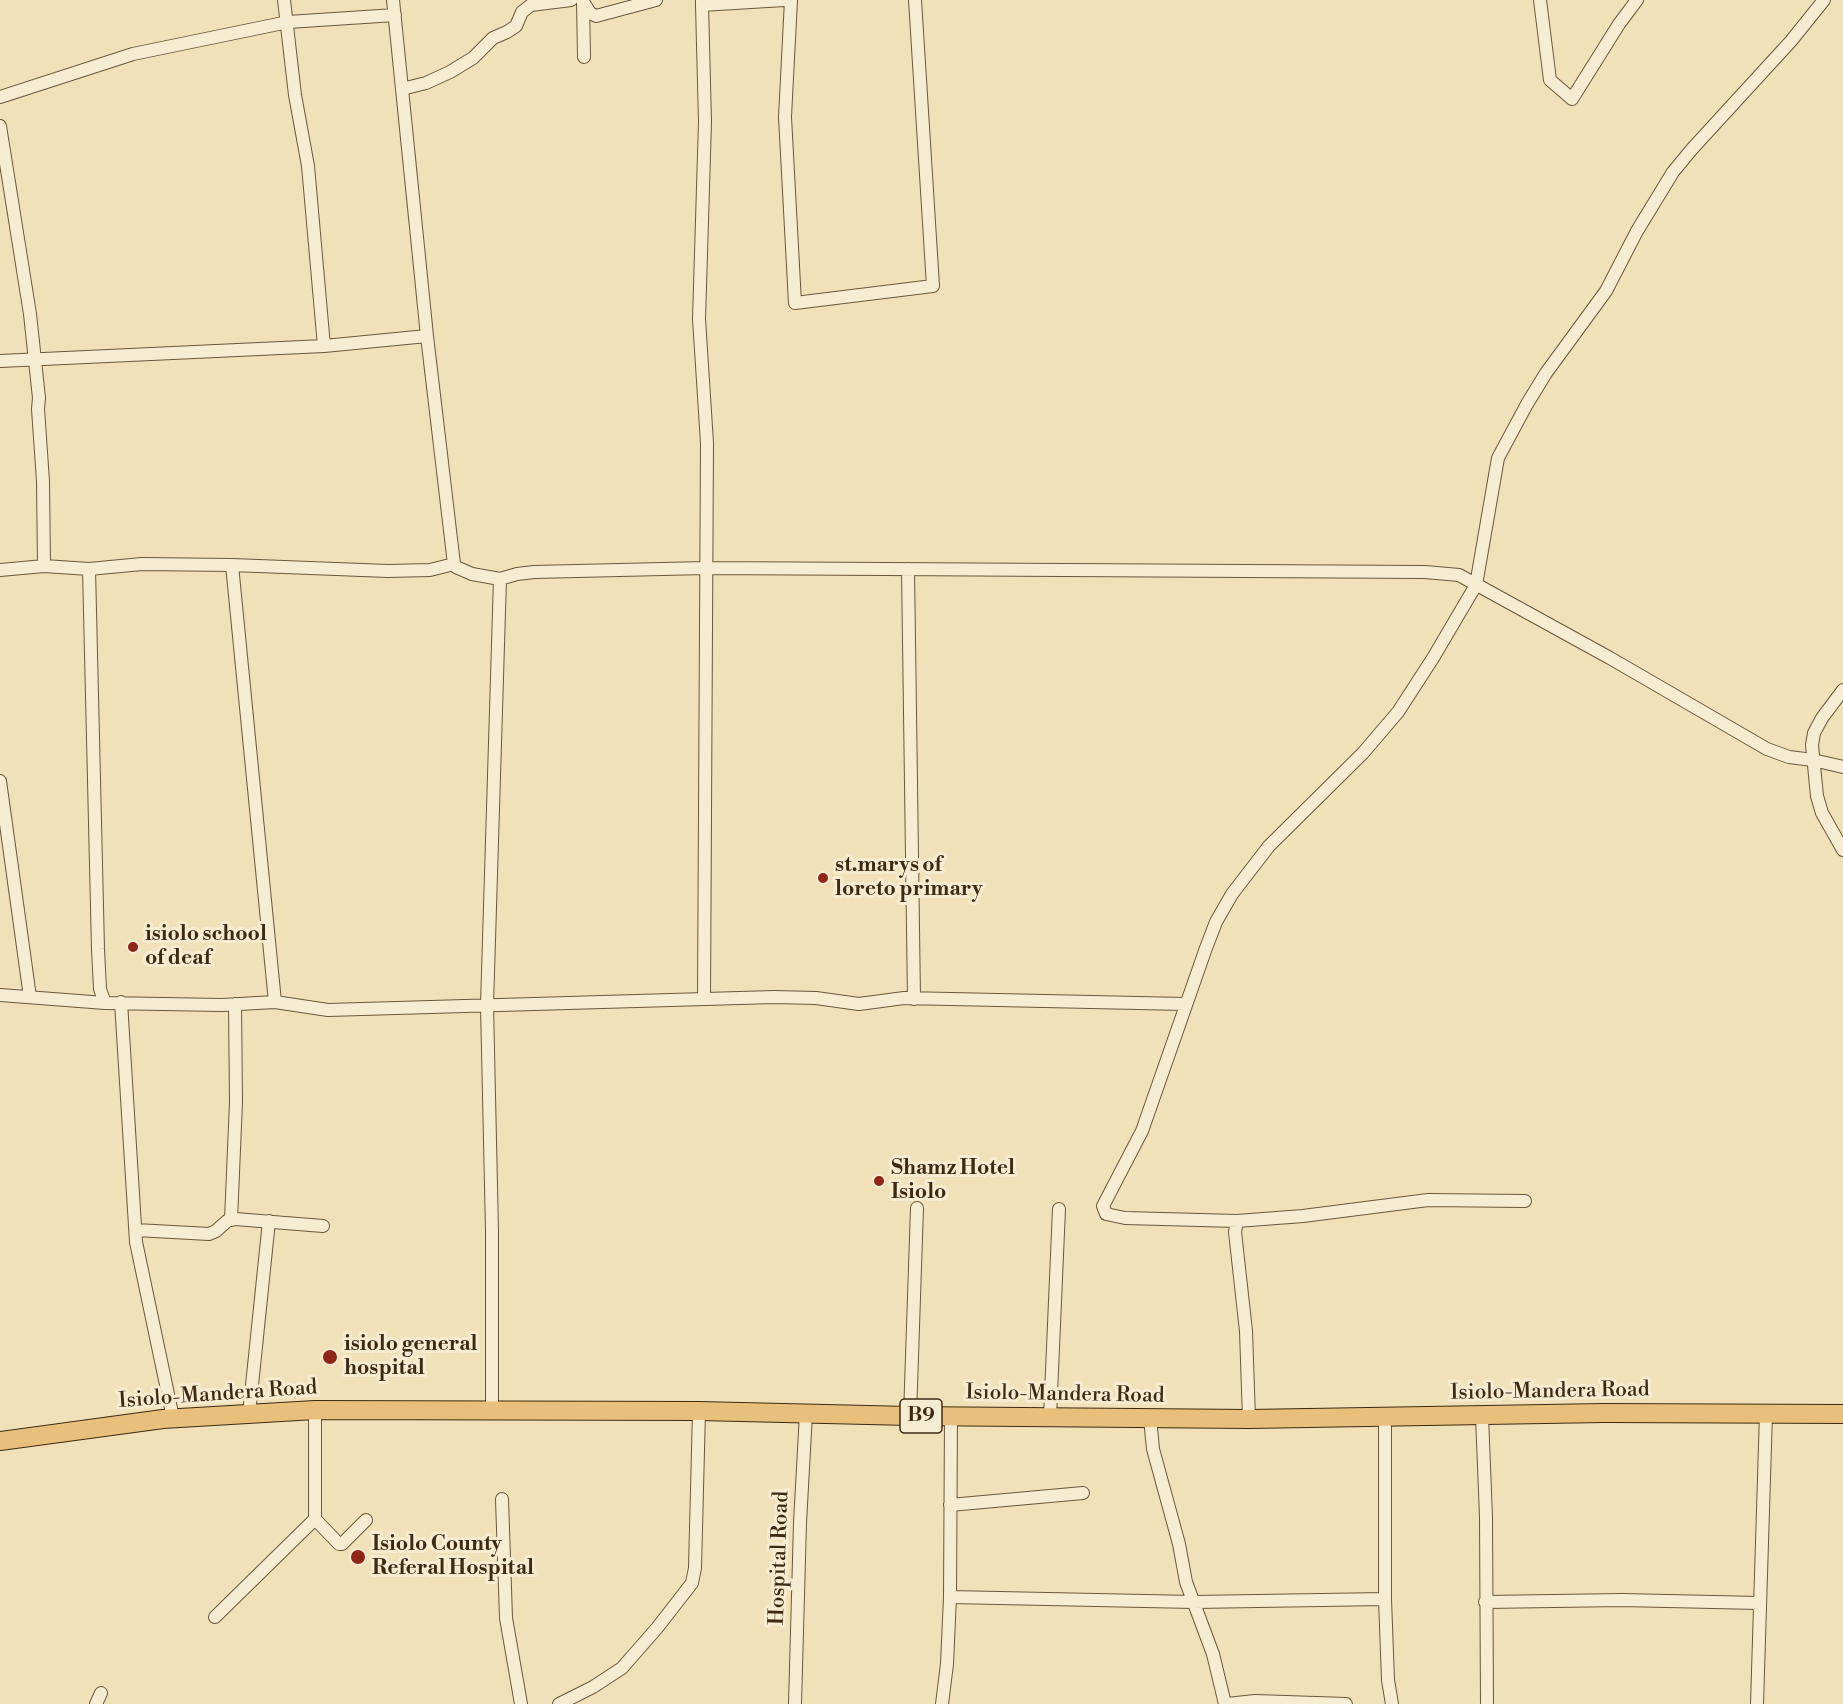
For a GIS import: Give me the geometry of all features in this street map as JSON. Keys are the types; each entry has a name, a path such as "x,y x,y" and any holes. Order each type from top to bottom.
{"highway":[{"name":"Isiolo-Mandera Road","path":"0,1440 173,1418 315,1410 699,1411 910,1416 1250,1419 1843,1414"}],"street":[{"path":"284,0 295,94 309,166 324,346"},
{"path":"393,0 427,336 456,567 472,574 500,579 517,573 534,572 705,568 1425,572 1459,575 1600,652 1767,749 1789,757 1843,767"},
{"path":"402,89 426,83 473,58 493,38 516,26 522,12 531,5 571,0"},
{"path":"582,0 590,13 596,16 656,0"},
{"path":"582,0 584,57"},
{"path":"704,998 707,443 699,319 705,122 702,2 784,0"},
{"path":"791,0 785,117 795,303 933,286 915,0"},
{"path":"1540,0 1550,80 1572,99 1619,24 1637,0"},
{"path":"1525,1201 1428,1200 1303,1216 1237,1221 1125,1218 1106,1214 1103,1210 1142,1131 1185,1004 1216,922 1232,894 1284,831 1382,733 1433,658 1476,585 1498,458 1527,404 1546,373 1606,291 1637,231 1673,172 1791,41 1824,0"},
{"path":"0,98 134,54 288,22 395,15"},
{"path":"0,126 30,314 39,398 44,566"},
{"path":"0,361 324,346 427,336"},
{"path":"0,570 44,566 89,569 142,564 388,571 430,570 454,564"},
{"path":"232,565 275,1002"},
{"path":"908,568 914,999"},
{"path":"89,569 98,949 100,989 105,1003"},
{"path":"492,1411 492,1231 487,1005 500,579"},
{"path":"1843,690 1822,718 1814,733 1812,745 1817,796 1822,813 1843,850"},
{"path":"0,781 30,998"},
{"path":"0,995 105,1003 275,1002 328,1010 802,997 859,1004 884,999 914,999 1185,1004"},
{"path":"121,1002 136,1242 173,1418"},
{"path":"231,1220 236,1102 235,1004"},
{"path":"910,1416 917,1208"},
{"path":"1050,1418 1059,1209"},
{"path":"135,1230 209,1234 216,1231 226,1221 231,1220 323,1226"},
{"path":"249,1414 269,1221"},
{"path":"1237,1221 1235,1232 1245,1313 1250,1419"},
{"path":"315,1410 315,1519 339,1544 342,1544 366,1520"},
{"path":"559,1704 593,1688 622,1668 664,1620 692,1583 695,1568 699,1411"},
{"name":"Hospital Road","path":"795,1704 800,1523 807,1413"},
{"path":"1757,1704 1766,1413"},
{"path":"942,1704 947,1664 950,1597 951,1416"},
{"path":"1482,1416 1486,1517 1486,1704"},
{"path":"1385,1417 1384,1599 1388,1680 1392,1704"},
{"path":"1150,1418 1153,1449 1179,1544 1186,1582 1213,1654 1226,1704 1255,1701 1346,1704"},
{"path":"950,1505 1083,1493"},
{"path":"502,1499 506,1618 521,1704"},
{"path":"215,1617 315,1519"},
{"path":"950,1597 1194,1602 1384,1599"},
{"path":"1485,1602 1622,1600 1759,1603"}],"place":[{"name":"st.marys of loreto primary","path":"823,878"},
{"name":"isiolo school of deaf","path":"133,947"},
{"name":"Shamz Hotel Isiolo","path":"879,1181"},
{"name":"isiolo general hospital","path":"330,1357"},
{"name":"Isiolo County Referal Hospital","path":"358,1557"}]}
